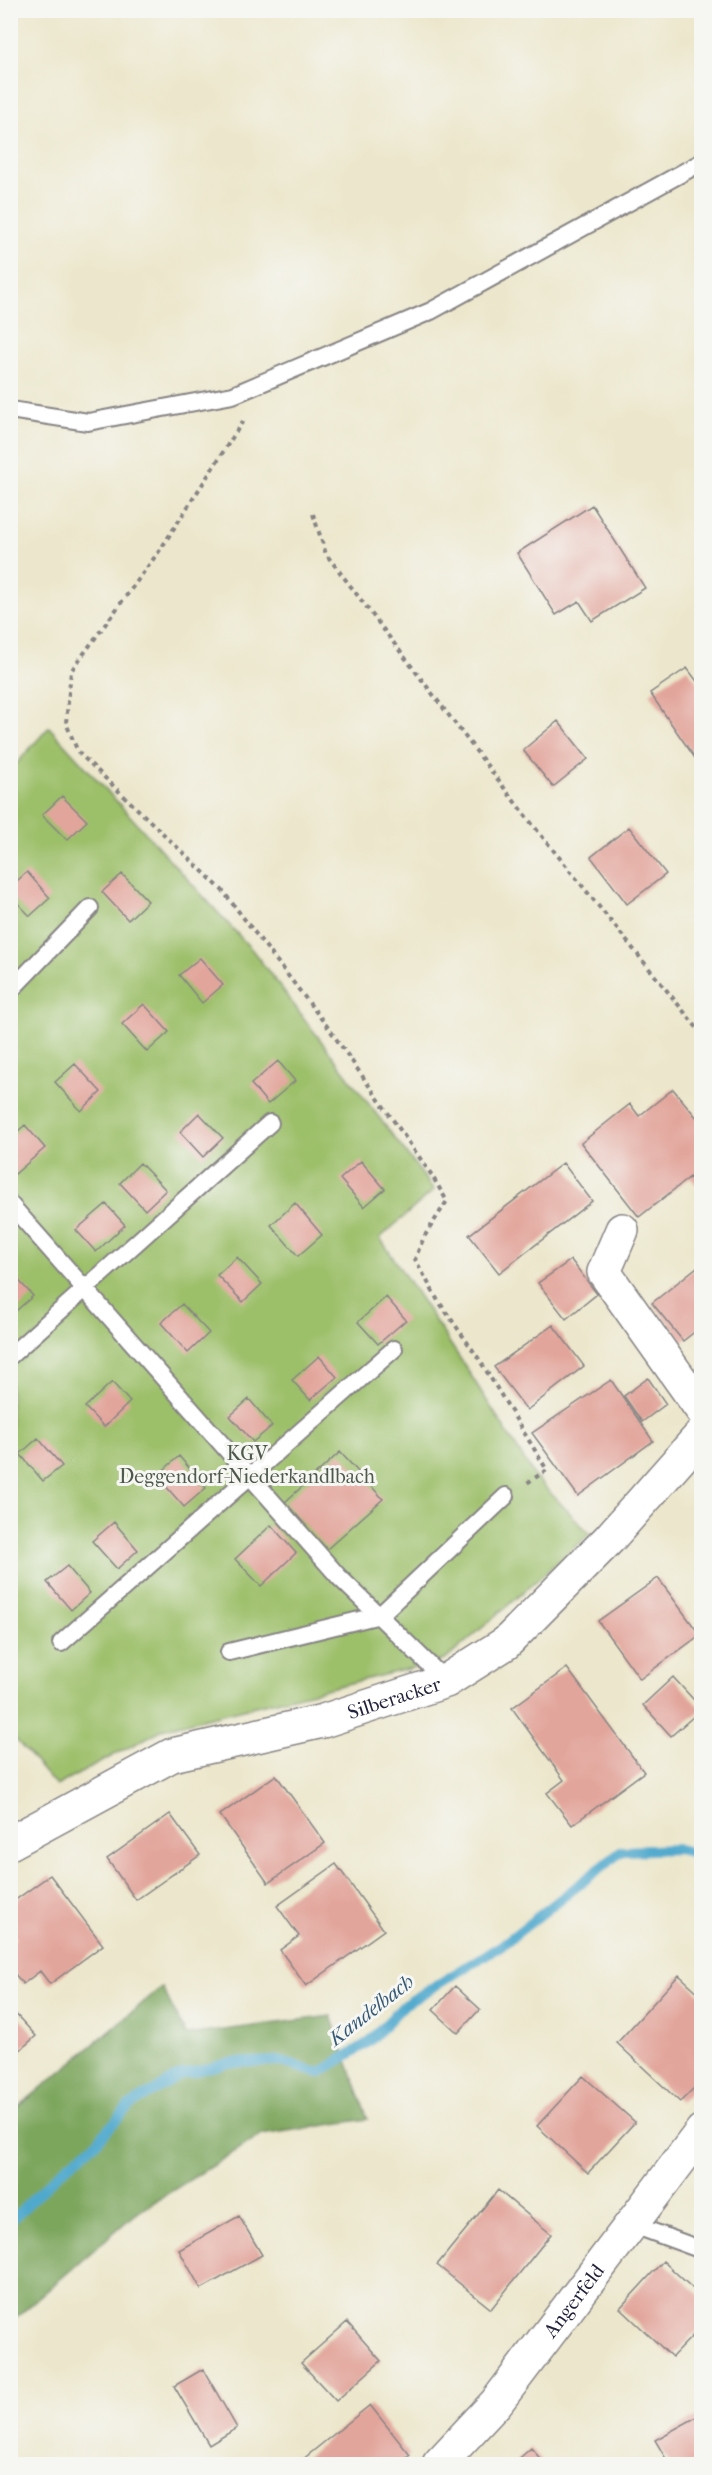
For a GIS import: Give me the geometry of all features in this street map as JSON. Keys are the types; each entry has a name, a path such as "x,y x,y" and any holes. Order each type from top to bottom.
{"street":[{"path":"622,1230 604,1272 702,1410"},
{"name":"Silberacker","path":"10,1843 172,1755 323,1721 446,1681 506,1643 609,1539 702,1434"},
{"name":"Angerfeld","path":"439,2464 496,2403 702,2132"}],"lane":[{"path":"10,410 88,422 233,395 431,311 702,162"},
{"path":"10,991 90,908"},
{"path":"10,1356 270,1123"},
{"path":"10,1204 339,1577 446,1681"},
{"path":"61,1643 394,1349"},
{"path":"230,1652 380,1615 506,1496"},
{"path":"632,2224 702,2250"}],"path":[{"path":"243,420 160,550 71,671 66,723 78,752 222,890 330,1030 431,1174 447,1202 424,1237 415,1258 437,1299 479,1359 547,1470 506,1496"},
{"path":"313,514 326,554 524,814 702,1034"}],"green space":[{"name":"KGV Deggendorf-Niederkandlbach","path":"49,727 253,951 434,1190 380,1238 535,1477 590,1534 445,1660 165,1728 56,1786 11,1734 10,771"},
{"path":"162,1987 186,2035 331,2016 368,2119 261,2135 135,2214 11,2322 11,2113"}],"building":[{"path":"592,505 645,588 592,621 579,601 556,615 517,553"},
{"path":"687,668 702,688 702,762 699,764 650,693"},
{"path":"558,721 588,759 553,787 523,750"},
{"path":"62,796 87,821 67,840 42,815"},
{"path":"629,827 666,874 627,904 591,857"},
{"path":"27,872 50,898 30,916 10,895 10,887"},
{"path":"122,874 148,901 128,920 102,892"},
{"path":"200,958 223,985 202,1003 179,975"},
{"path":"144,1004 169,1032 147,1052 122,1024"},
{"path":"278,1061 295,1081 268,1104 251,1084"},
{"path":"75,1064 101,1092 81,1111 55,1082"},
{"path":"673,1089 702,1124 702,1192 690,1177 639,1217 581,1143 630,1104 639,1116"},
{"path":"199,1113 223,1138 203,1157 180,1132"},
{"path":"25,1125 45,1148 15,1174 10,1170 10,1138"},
{"path":"361,1161 385,1189 364,1207 340,1179"},
{"path":"140,1163 166,1190 145,1210 120,1183"},
{"path":"563,1163 592,1201 499,1273 469,1235"},
{"path":"295,1203 322,1235 298,1256 271,1225"},
{"path":"106,1204 125,1225 96,1252 76,1230"},
{"path":"237,1257 262,1284 243,1302 217,1275"},
{"path":"571,1260 597,1294 566,1319 538,1283"},
{"path":"702,1263 702,1326 683,1341 652,1303"},
{"path":"13,1274 33,1296 10,1316 10,1276"},
{"path":"386,1297 406,1320 378,1344 358,1322"},
{"path":"182,1304 209,1333 188,1353 161,1323"},
{"path":"553,1325 584,1366 527,1410 494,1367"},
{"path":"319,1356 337,1377 310,1400 292,1380"},
{"path":"648,1378 666,1404 642,1422 624,1396"},
{"path":"611,1380 653,1441 578,1496 532,1433"},
{"path":"112,1382 130,1402 104,1427 85,1407"},
{"path":"249,1399 272,1426 253,1442 230,1416"},
{"path":"38,1438 62,1466 43,1481 20,1454"},
{"path":"340,1452 383,1499 327,1549 284,1503"},
{"path":"179,1456 206,1488 184,1507 157,1476"},
{"path":"114,1522 138,1550 117,1569 92,1541"},
{"path":"271,1525 296,1553 261,1586 235,1559"},
{"path":"67,1566 90,1593 71,1610 47,1582"},
{"path":"658,1578 700,1635 640,1679 598,1621"},
{"path":"567,1668 644,1772 572,1825 547,1793 564,1780 512,1708"},
{"path":"673,1677 702,1709 671,1736 643,1705"},
{"path":"276,1775 325,1843 268,1883 220,1815"},
{"path":"170,1814 200,1855 136,1900 107,1859"},
{"path":"336,1864 384,1930 306,1986 280,1950 299,1936 277,1906"},
{"path":"50,1875 103,1945 50,1984 40,1971 23,1984 10,1968 10,1942 16,1938 10,1931 10,1904"},
{"path":"679,1975 702,1996 702,2080 680,2102 617,2043"},
{"path":"455,1986 480,2009 458,2033 433,2010"},
{"path":"10,2008 36,2036 10,2059"},
{"path":"583,2076 635,2122 588,2173 537,2126"},
{"path":"498,2190 551,2234 491,2309 437,2265"},
{"path":"239,2216 262,2255 201,2289 179,2250"},
{"path":"663,2261 702,2297 702,2326 672,2357 620,2308"},
{"path":"347,2322 381,2361 336,2401 301,2363"},
{"path":"203,2369 237,2428 209,2445 174,2386"},
{"path":"370,2405 410,2455 398,2464 306,2464 302,2460"},
{"path":"702,2414 702,2464 669,2464 655,2440"},
{"path":"531,2448 545,2464 513,2464"}],"waterway":[{"name":"Kandelbach","path":"10,2222 61,2171 94,2145 129,2106 181,2075 228,2063 278,2061 319,2073 369,2042 404,2005 502,1945 622,1851 678,1849 702,1855"}]}
